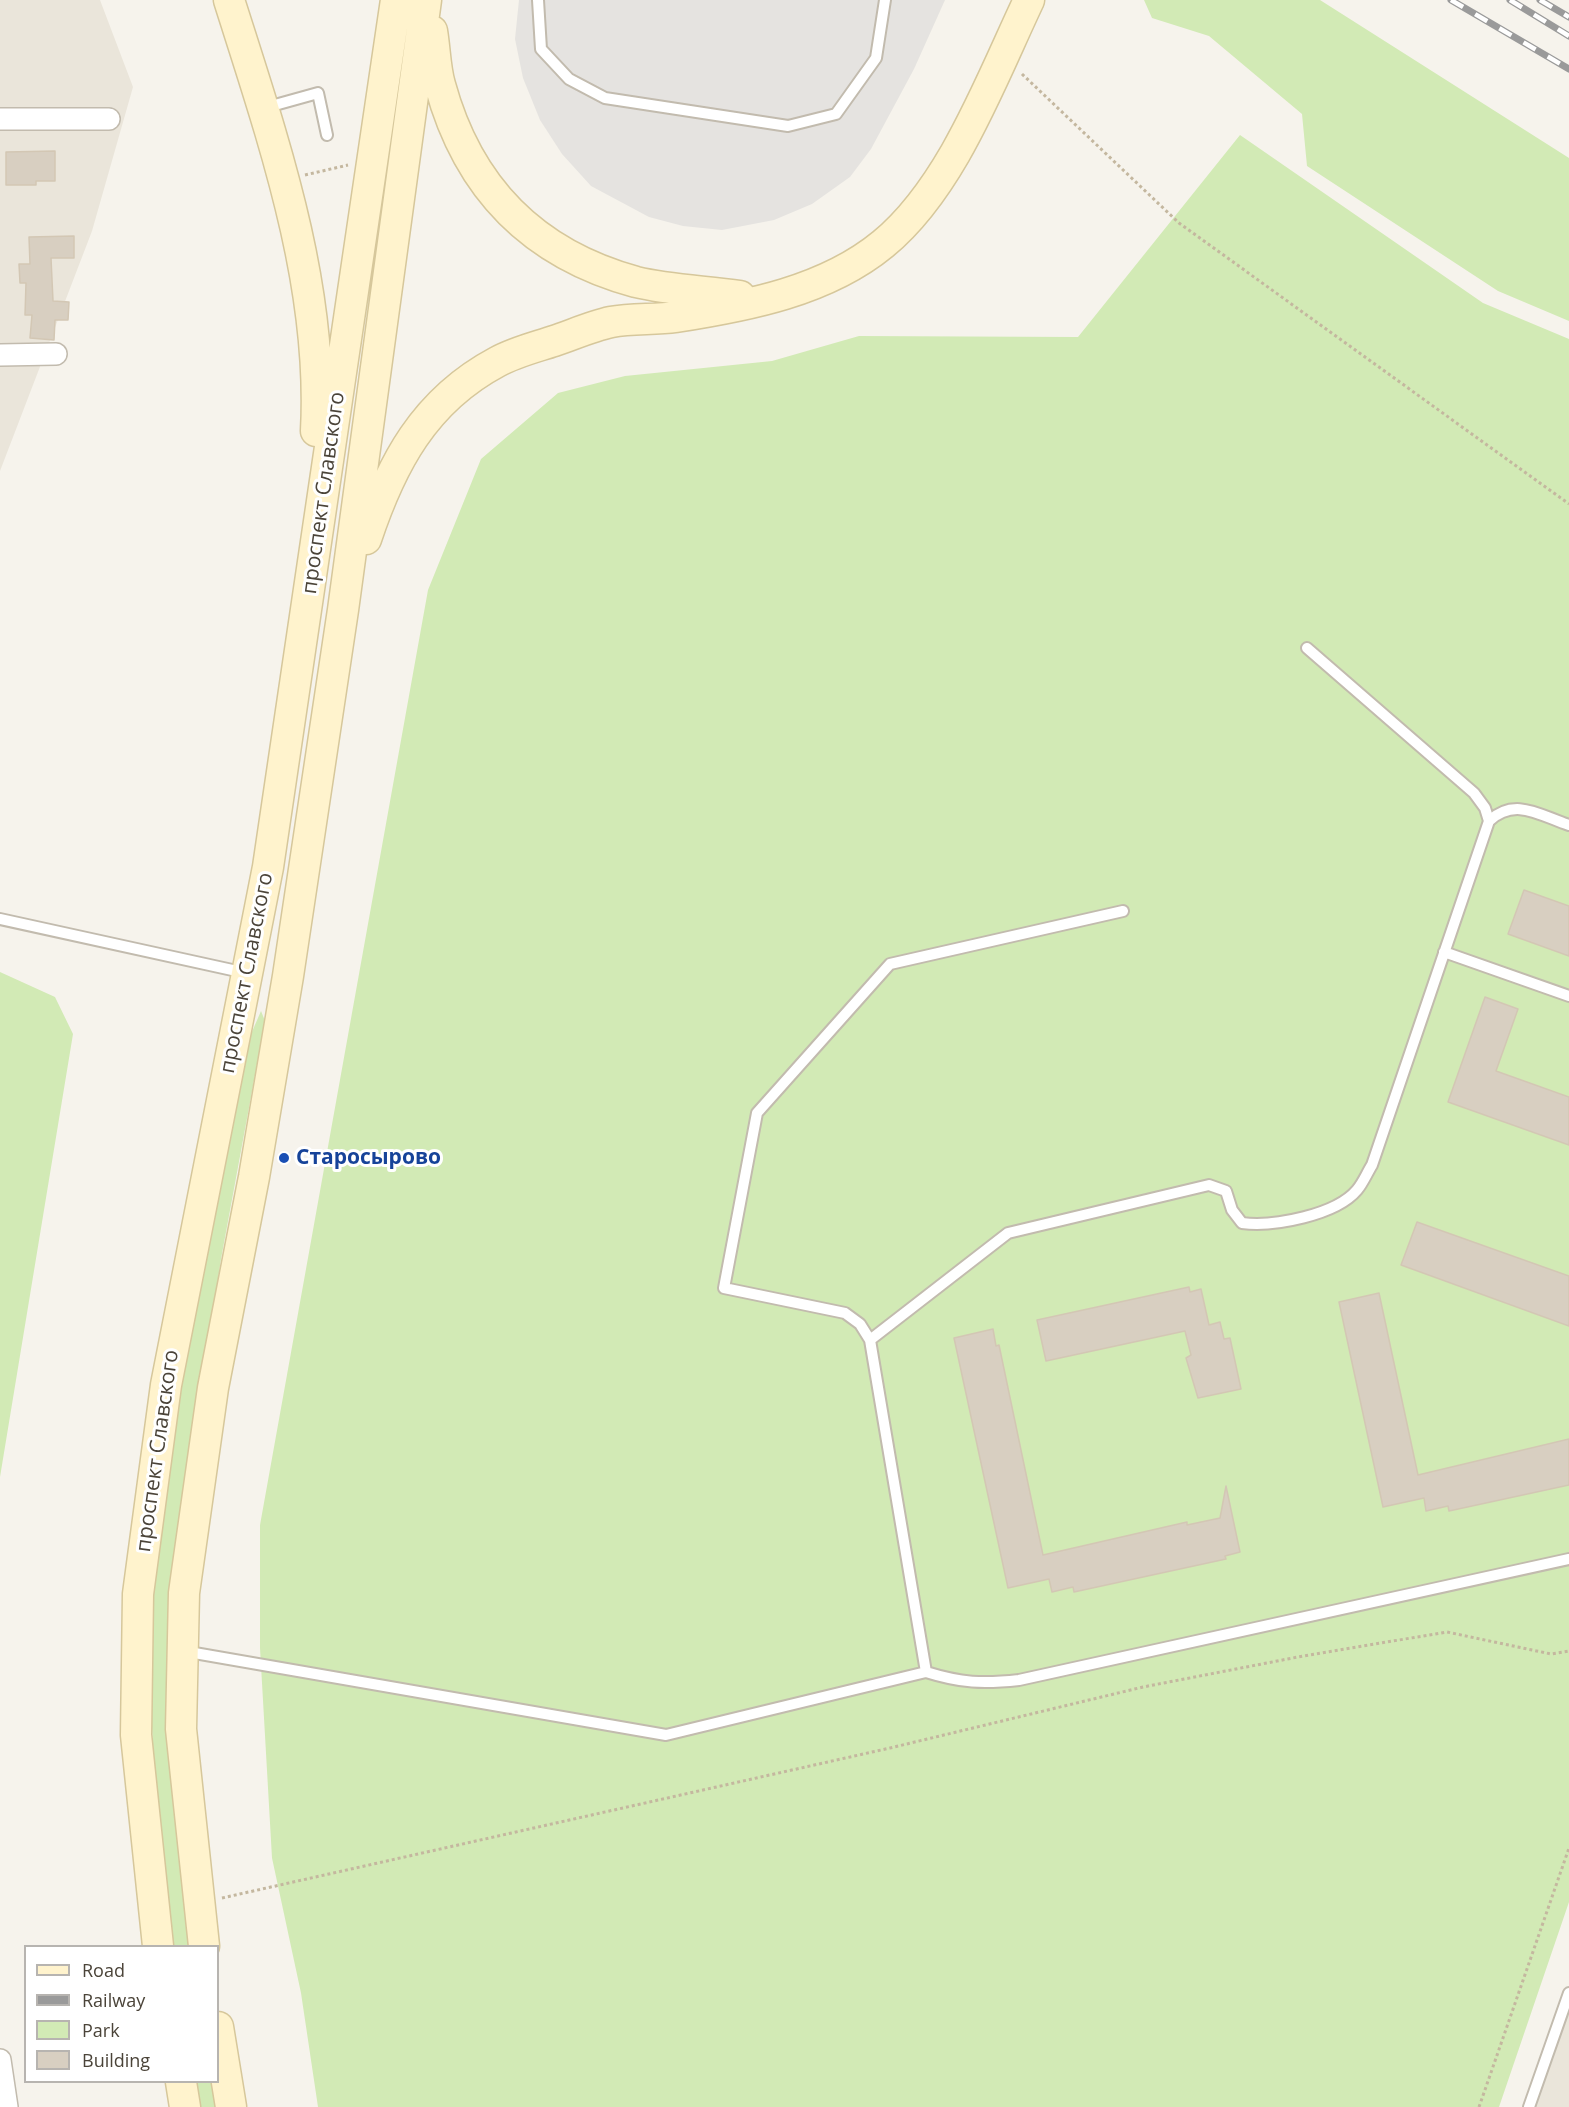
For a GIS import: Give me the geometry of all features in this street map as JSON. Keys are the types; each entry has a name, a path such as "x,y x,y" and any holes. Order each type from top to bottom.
{"main road":[{"path":"229,0 263,108 305,272 318,396 308,602"},
{"name":"проспект Славского","path":"158,1945 136,1735 138,1594 166,1385 268,867 396,0"},
{"path":"427,0 439,83 457,136 476,172 501,203 536,236 561,254 587,266 638,282 764,299"},
{"name":"проспект Славского","path":"204,1945 181,1729 184,1593 213,1388 254,1177 282,1011 343,610 427,0"},
{"path":"343,610 385,484 414,434 455,390 498,361 611,322 675,317 764,299 816,283 858,261 882,245 916,212 939,182 1029,0"},
{"path":"219,2034 231,2107"},
{"path":"181,2083 185,2107"}],"street":[{"path":"0,119 109,119"},
{"path":"0,355 56,354"},
{"path":"0,2061 7,2107"}],"lane":[{"path":"538,0 541,49 569,79 605,98 788,126 836,114 876,58 885,0"},
{"path":"263,108 318,93 327,135"},
{"path":"1307,648 1474,793 1485,808 1489,821"},
{"path":"870,1340 1008,1233 1209,1185 1226,1191 1232,1210 1242,1223 1262,1226 1331,1210 1357,1191 1372,1165 1489,821 1502,810 1519,808 1569,825"},
{"path":"926,1672 870,1340 860,1324 845,1313 724,1288 757,1113 890,964 1123,911"},
{"path":"0,919 246,974"},
{"path":"1444,952 1569,996"},
{"path":"183,1651 666,1735 926,1672 954,1681 982,1684 1019,1680 1569,1559"},
{"path":"1529,2107 1569,1993"}],"path":[{"path":"1019,71 1179,223 1569,504"},
{"path":"198,1903 376,1865 582,1816 890,1748 1143,1687 1303,1656 1447,1632 1551,1654 1569,1651"},
{"path":"1479,2107 1569,1848"}],"shaded area":[{"path":"0,0 100,0 133,87 92,231 0,471"},
{"path":"519,0 945,0 914,69 871,149 850,177 812,204 774,220 722,230 683,226 649,217 591,186 562,154 540,120 523,78 515,39"},
{"path":"1569,2004 1569,2107 1533,2107"}],"green space":[{"path":"1144,0 1320,0 1569,158 1569,321 1498,291 1307,166 1302,114 1209,36 1152,18"},
{"path":"1240,135 1483,303 1569,339 1569,1902 1499,2107 318,2107 301,1993 272,1858 260,1648 260,1525 428,590 481,459 558,393 625,376 772,361 859,336 1078,337"},
{"path":"0,972 55,997 73,1034 0,1477"},
{"path":"261,1011 265,1021 221,1259 185,1499 194,1945 171,1945 154,1770 151,1682 154,1593 180,1385 248,1041"},
{"path":"192,2083 216,2083 220,2107 197,2107"}],"building":[{"path":"55,151 55,181 36,181 36,185 6,185 6,152"},
{"path":"74,236 74,258 51,258 53,301 69,302 68,320 55,320 54,340 30,338 32,315 25,315 26,283 20,283 19,264 30,264 29,237"},
{"path":"1524,890 1569,906 1569,956 1508,934"},
{"path":"1485,997 1518,1009 1496,1071 1569,1097 1569,1145 1448,1102"},
{"path":"1417,1222 1569,1276 1569,1326 1401,1265"},
{"path":"1189,1287 1190,1292 1201,1289 1209,1325 1220,1322 1224,1339 1230,1338 1241,1389 1198,1398 1186,1358 1191,1355 1185,1331 1046,1361 1037,1320"},
{"path":"1379,1293 1418,1475 1569,1439 1569,1485 1449,1511 1448,1506 1426,1511 1424,1498 1383,1507 1339,1302"},
{"path":"993,1329 996,1346 999,1345 1043,1555 1187,1522 1187,1525 1220,1518 1226,1486 1240,1552 1225,1556 1226,1559 1074,1592 1073,1587 1052,1592 1049,1579 1008,1588 954,1338"}],"railway":[{"path":"1451,0 1569,69"},
{"path":"1510,0 1569,36"},
{"path":"1540,0 1569,17"}],"place":[{"name":"Старосырово","path":"284,1158"}]}
